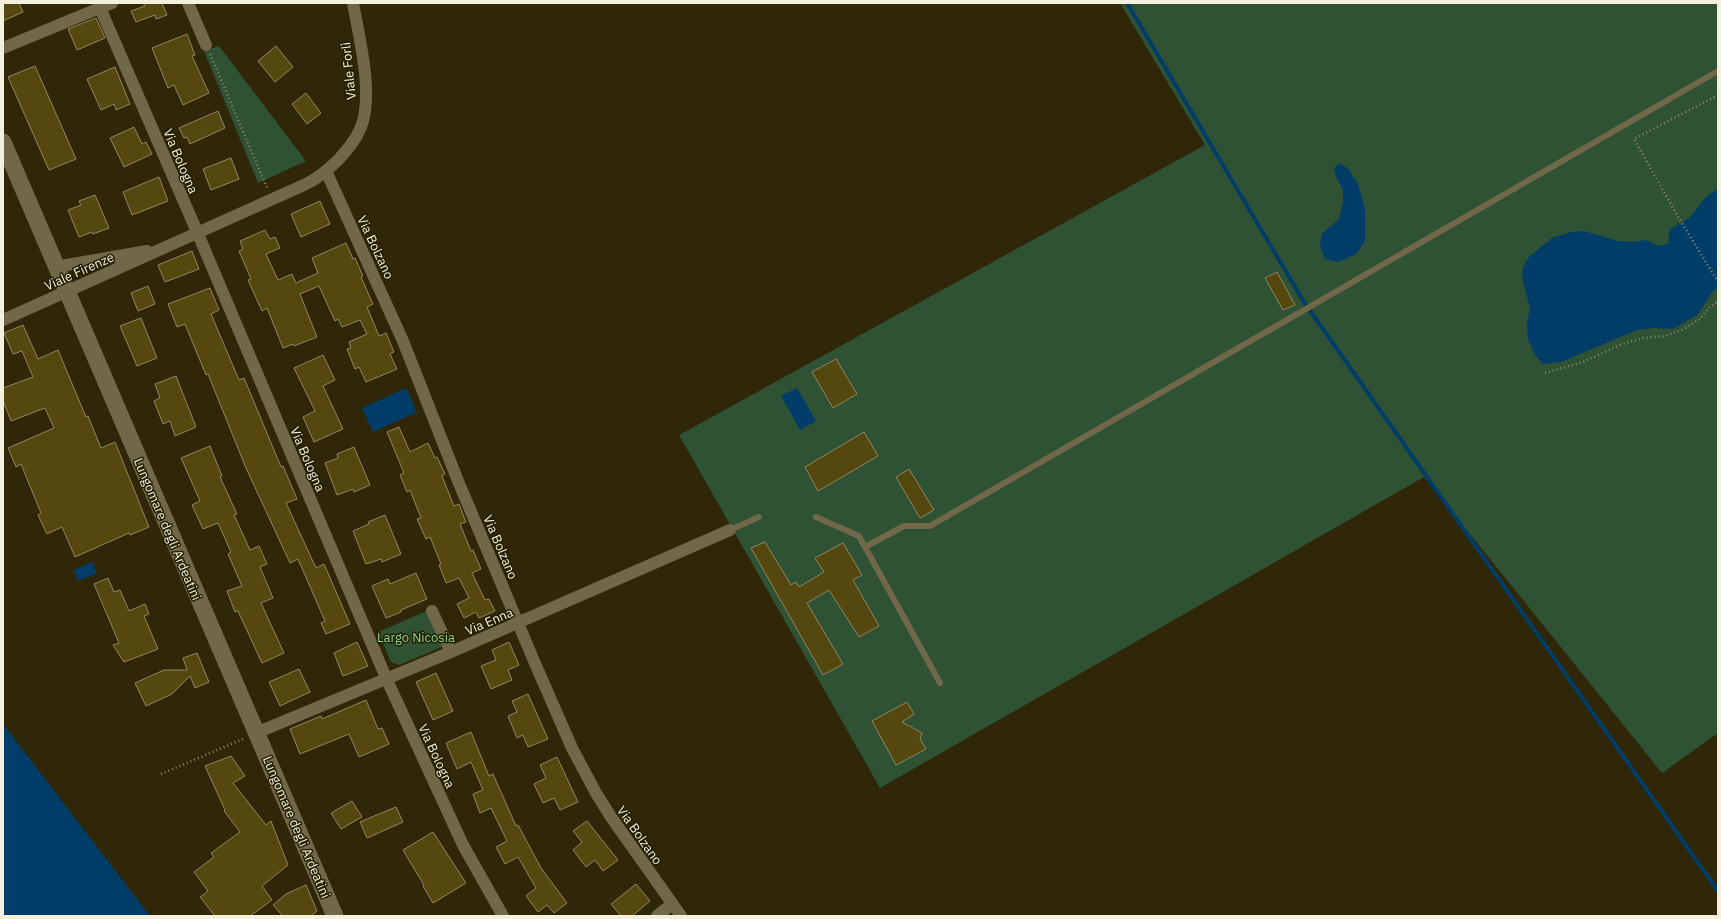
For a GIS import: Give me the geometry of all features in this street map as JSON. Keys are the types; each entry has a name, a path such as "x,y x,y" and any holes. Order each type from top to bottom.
{"main road":[{"name":"Lungomare degli Ardeatini","path":"3,142 55,267 335,916"}],"street":[{"path":"3,48 112,3"},
{"path":"188,3 206,45"},
{"name":"Viale Forlì","path":"326,171 352,143 361,126 365,110 364,69 353,3"},
{"name":"Via Bologna","path":"100,8 198,234 387,680 465,850 503,916"},
{"name":"Viale Firenze","path":"3,320 272,200 308,183 326,171"},
{"name":"Via Bolzano","path":"326,171 408,352 458,481 572,748 596,793 620,832 681,916"},
{"name":"Viale Firenze","path":"55,267 166,247"},
{"name":"Via Enna","path":"256,733 387,680 730,530"},
{"path":"432,611 451,652"},
{"path":"657,916 672,904"}],"lane":[{"path":"865,547 904,526 930,526 1718,72"},
{"path":"730,530 759,517"},
{"path":"816,517 859,536 940,683"}],"path":[{"path":"206,45 272,200"},
{"path":"1718,95 1634,139 1677,215 1718,282"},
{"path":"1545,373 1583,362 1620,345 1643,338 1665,336 1684,330 1700,319 1709,308 1718,301"},
{"path":"161,774 256,733"}],"green space":[{"path":"1120,3 1718,3 1718,733 1662,773 1424,477 880,788 679,435 1205,145"},
{"path":"219,46 306,161 258,183 204,51"},
{"name":"Largo Nicosia","path":"429,610 444,646 399,665 391,662 378,632"}],"water":[{"path":"1340,163 1348,169 1358,184 1365,209 1365,241 1356,254 1338,262 1325,259 1320,246 1322,234 1339,219 1343,202 1343,190 1334,168"},
{"path":"1718,190 1718,287 1713,291 1697,315 1673,329 1654,328 1637,330 1561,362 1543,364 1535,355 1528,339 1527,324 1530,308 1522,278 1523,267 1529,257 1552,238 1571,232 1584,231 1618,241 1633,242 1647,240 1658,245 1669,243 1670,230 1687,220 1705,198"},
{"path":"406,388 417,412 373,432 362,408"},
{"path":"797,388 816,421 800,430 781,396"},
{"path":"92,562 97,573 78,581 74,570"},
{"path":"3,724 150,916 3,916"}],"building":[{"path":"3,3 19,3 23,12 3,21"},
{"path":"143,3 162,3 167,15 156,19 155,15 136,22 131,11 145,6"},
{"path":"96,18 105,38 77,50 68,29"},
{"path":"187,34 195,55 192,56 209,93 183,105 174,85 168,88 152,48"},
{"path":"276,46 293,67 275,82 258,61"},
{"path":"35,66 76,159 49,170 8,77"},
{"path":"115,67 130,104 116,110 114,104 101,110 87,79"},
{"path":"306,93 321,113 307,124 292,104"},
{"path":"218,111 225,128 190,144 187,137 184,138 179,128"},
{"path":"134,127 142,144 146,142 152,154 124,167 110,138"},
{"path":"231,158 239,179 211,190 203,169"},
{"path":"159,177 168,201 132,215 123,192"},
{"path":"95,195 109,228 79,237 68,210 81,205 79,201"},
{"path":"320,201 330,224 301,237 291,214"},
{"path":"265,230 270,239 275,237 280,248 266,254 278,280 292,274 296,283 318,273 312,258 346,243 363,276 361,277 373,304 367,307 379,336 386,333 394,352 390,354 397,369 366,382 359,367 355,369 347,349 351,348 349,342 367,334 360,320 342,327 338,319 335,321 319,286 300,294 317,337 294,346 293,344 283,348 267,308 262,311 248,280 251,279 239,251 243,249 240,241"},
{"path":"192,251 199,269 165,282 158,265"},
{"path":"1277,272 1295,305 1283,310 1265,278"},
{"path":"148,286 155,304 138,311 131,293"},
{"path":"210,288 219,310 211,314 239,380 244,378 281,467 283,466 297,499 286,503 316,568 324,564 350,624 326,634 321,623 325,621 298,559 290,563 246,468 208,374 206,375 185,324 177,327 168,304"},
{"path":"141,318 157,358 137,366 120,326"},
{"path":"23,325 38,359 58,350 86,417 88,416 101,448 115,442 149,527 130,535 129,533 75,557 62,527 47,534 38,515 41,513 21,464 16,467 8,448 54,428 45,408 11,421 3,400 3,388 33,377 22,351 13,354 4,333"},
{"path":"323,355 335,380 323,386 343,429 314,442 303,417 315,411 294,368"},
{"path":"836,359 857,394 833,408 812,372"},
{"path":"176,376 196,427 175,436 170,421 163,424 154,401 160,398 155,384"},
{"path":"399,427 410,452 428,443 435,458 437,457 445,474 442,476 454,506 459,504 466,522 460,524 471,551 473,550 481,569 472,573 485,600 489,599 495,611 479,618 476,612 464,618 457,604 469,598 459,578 446,583 439,565 441,564 430,537 426,539 417,519 421,518 410,490 407,492 400,475 404,473 387,432"},
{"path":"864,432 878,456 818,491 805,467"},
{"path":"210,446 222,476 220,477 237,514 234,515 250,550 259,546 267,564 260,567 273,598 261,603 284,653 262,663 238,611 235,612 227,591 242,586 228,554 231,552 218,523 203,529 192,505 200,501 181,458"},
{"path":"354,447 370,485 354,492 353,489 337,495 325,463 338,458 337,454"},
{"path":"909,469 934,510 920,518 896,477"},
{"path":"385,515 401,554 382,562 381,559 366,564 353,531 369,524 368,522"},
{"path":"765,542 791,585 796,582 799,587 824,572 815,558 843,543 862,575 853,580 879,626 859,637 829,590 807,603 843,664 823,675 751,548"},
{"path":"416,573 427,599 386,618 372,586 388,579 390,584"},
{"path":"108,578 114,592 120,590 129,611 145,604 149,614 144,616 158,649 124,662 113,645 119,643 94,584"},
{"path":"357,642 368,666 343,676 334,653"},
{"path":"509,642 519,665 508,670 512,680 491,689 481,666 496,660 492,650"},
{"path":"197,653 209,682 195,688 190,676 172,694 146,706 135,683 164,670 187,670 183,658"},
{"path":"299,669 310,692 280,706 269,682"},
{"path":"436,673 453,711 433,720 416,682"},
{"path":"528,694 548,739 528,747 523,735 517,738 508,716 517,712 512,701"},
{"path":"366,700 378,729 382,728 389,744 359,757 349,734 300,754 290,729 321,716 322,719"},
{"path":"907,702 914,714 902,722 922,733 920,739 926,749 896,765 872,721"},
{"path":"471,732 489,776 493,774 516,826 518,825 541,868 567,903 554,913 547,905 538,912 526,896 536,888 518,857 505,864 496,847 507,841 491,808 480,813 473,794 483,790 471,762 457,769 446,743"},
{"path":"231,756 245,776 233,783 266,825 271,821 288,865 262,886 272,900 250,916 215,916 200,897 208,891 194,872 214,857 211,853 240,832 224,811 225,810 205,766"},
{"path":"557,757 578,802 560,810 554,798 543,803 534,784 546,778 540,765"},
{"path":"352,801 362,817 341,829 331,813"},
{"path":"396,807 403,822 367,838 360,822"},
{"path":"587,821 618,860 603,871 595,860 586,867 573,850 582,842 573,831"},
{"path":"433,832 466,883 433,903 403,850"},
{"path":"636,884 650,901 632,916 621,916 611,904"},
{"path":"306,885 317,911 311,916 283,916 273,905 286,894"}],"waterway":[{"path":"1127,3 1304,302 1718,891"}]}
